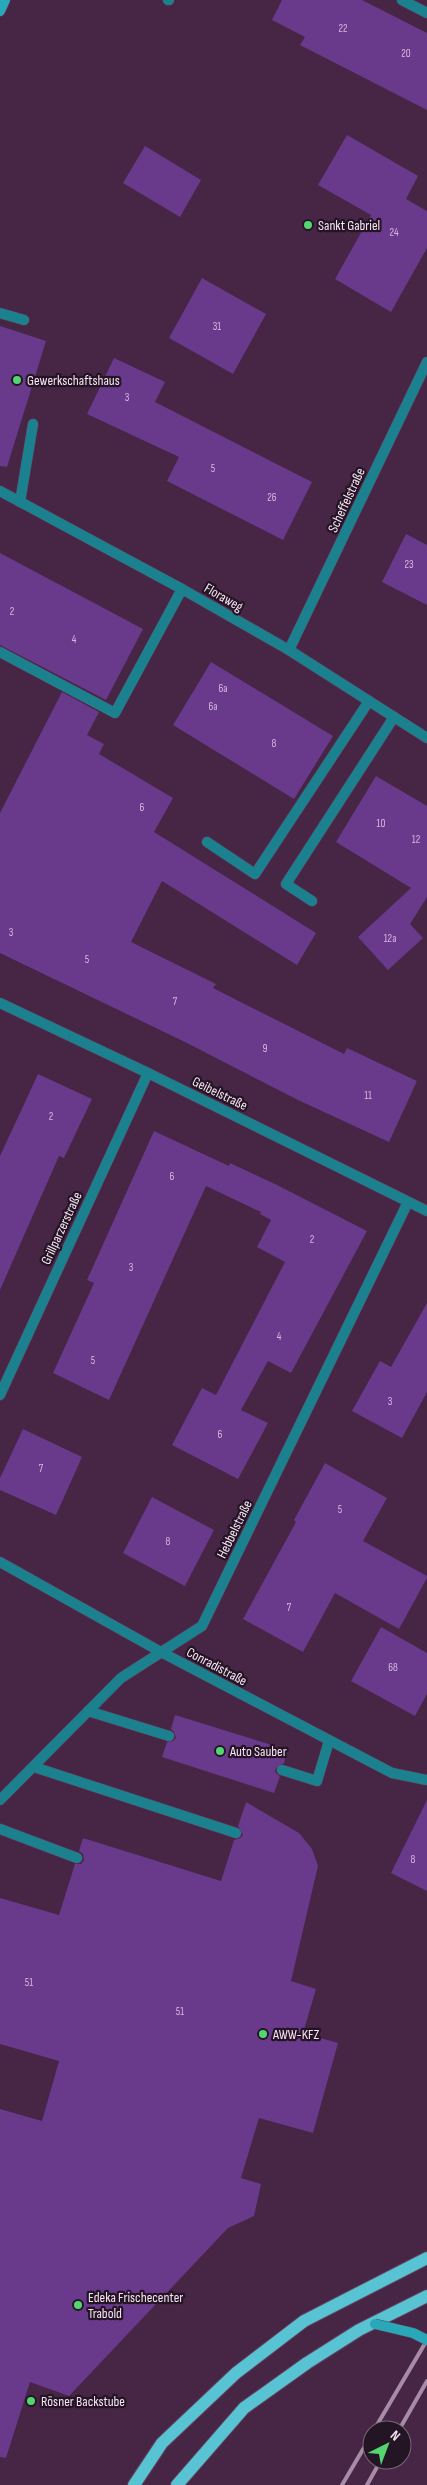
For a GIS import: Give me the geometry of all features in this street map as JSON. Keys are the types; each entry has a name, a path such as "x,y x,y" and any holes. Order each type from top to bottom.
{"main road":[{"path":"0,11 5,0"},
{"path":"134,2485 162,2443 236,2373 304,2321 427,2258"},
{"path":"177,2485 244,2408 307,2363 359,2330 427,2296"},
{"path":"374,2324 413,2333 427,2340"}],"street":[{"path":"402,0 427,13"},
{"path":"0,313 24,320"},
{"name":"Scheffelstraße","path":"289,650 427,362"},
{"path":"20,502 33,424"},
{"name":"Floraweg","path":"0,492 182,589 289,650 427,738"},
{"path":"0,652 114,713 182,589"},
{"path":"208,842 255,874 369,702"},
{"path":"312,901 286,884 394,717"},
{"name":"Geibelstraße","path":"0,1003 148,1073 427,1211"},
{"name":"Grillparzerstraße","path":"0,1395 148,1073"},
{"name":"Hebbelstraße","path":"0,1800 121,1678 202,1626 408,1202"},
{"name":"Conradistraße","path":"0,1562 161,1652 329,1741 392,1773 427,1780"},
{"path":"88,1711 168,1736"},
{"path":"282,1770 316,1781 329,1741"},
{"path":"34,1767 236,1833"},
{"path":"0,1829 77,1858"}],"building":[{"path":"282,0 362,0 427,33 427,110 300,45 305,37 272,20"},
{"path":"347,135 418,176 406,199 427,211 427,248 391,312 335,279 371,215 318,185"},
{"path":"145,146 201,180 180,217 123,183"},
{"path":"202,278 266,314 233,374 169,338"},
{"name":"Gewerkschaftshaus","path":"0,326 46,341 7,467 0,466"},
{"path":"114,358 165,382 155,402 312,482 283,540 167,481 179,457 87,414"},
{"path":"406,534 427,545 427,605 382,582"},
{"path":"0,553 143,629 106,700 0,645"},
{"path":"211,662 333,736 294,799 173,725"},
{"path":"62,692 99,712 87,735 104,744 99,754 173,798 154,832 316,933 297,965 162,881 131,942 216,984 213,988 344,1054 347,1048 417,1081 389,1142 298,1100 187,1043 0,953 0,813"},
{"path":"376,776 427,806 427,897 410,924 423,938 388,970 358,937 411,888 336,842"},
{"path":"38,1074 92,1099 64,1158 59,1156 0,1290 0,1156"},
{"path":"154,1131 229,1166 230,1163 277,1185 367,1231 291,1373 268,1361 241,1410 268,1423 238,1479 172,1445 202,1388 216,1395 285,1262 257,1247 271,1220 260,1214 261,1212 206,1186 109,1400 53,1373 94,1283 87,1280"},
{"path":"427,1303 427,1392 402,1438 352,1411 380,1361 391,1367"},
{"path":"23,1429 82,1457 56,1515 0,1490 0,1478"},
{"path":"325,1463 387,1498 363,1541 427,1576 427,1578 399,1629 335,1593 303,1652 243,1619 296,1522 294,1520"},
{"path":"152,1497 214,1530 185,1586 123,1553"},
{"path":"381,1627 427,1653 427,1694 415,1716 351,1681"},
{"path":"175,1715 288,1750 284,1763 276,1768 275,1772 280,1776 274,1793 162,1757 167,1742 173,1741 176,1738 171,1729"},
{"path":"427,1800 427,1891 391,1873"},
{"path":"246,1802 299,1833 312,1849 318,1866 291,1981 316,1989 303,2033 338,2043 313,2133 259,2118 241,2178 261,2184 254,2216 228,2228 69,2396 30,2382 6,2458 0,2457 0,2109 42,2121 59,2061 0,2044 0,1898 59,1915 75,1864 81,1864 84,1860 83,1854 79,1851 83,1838 221,1881 234,1840 243,1835 238,1826"}],"railway":[{"path":"380,2420 427,2340"},
{"path":"405,2420 427,2381"},
{"path":"342,2485 362,2451"},
{"path":"367,2485 375,2470"}],"place":[{"name":"Sankt Gabriel","path":"308,225"},
{"name":"Gewerkschaftshaus","path":"17,380"},
{"name":"Auto Sauber","path":"220,1751"},
{"name":"AWW-KFZ","path":"263,2034"},
{"name":"Edeka Frischecenter Trabold","path":"78,2305"},
{"name":"Rösner Backstube","path":"31,2401"}]}
